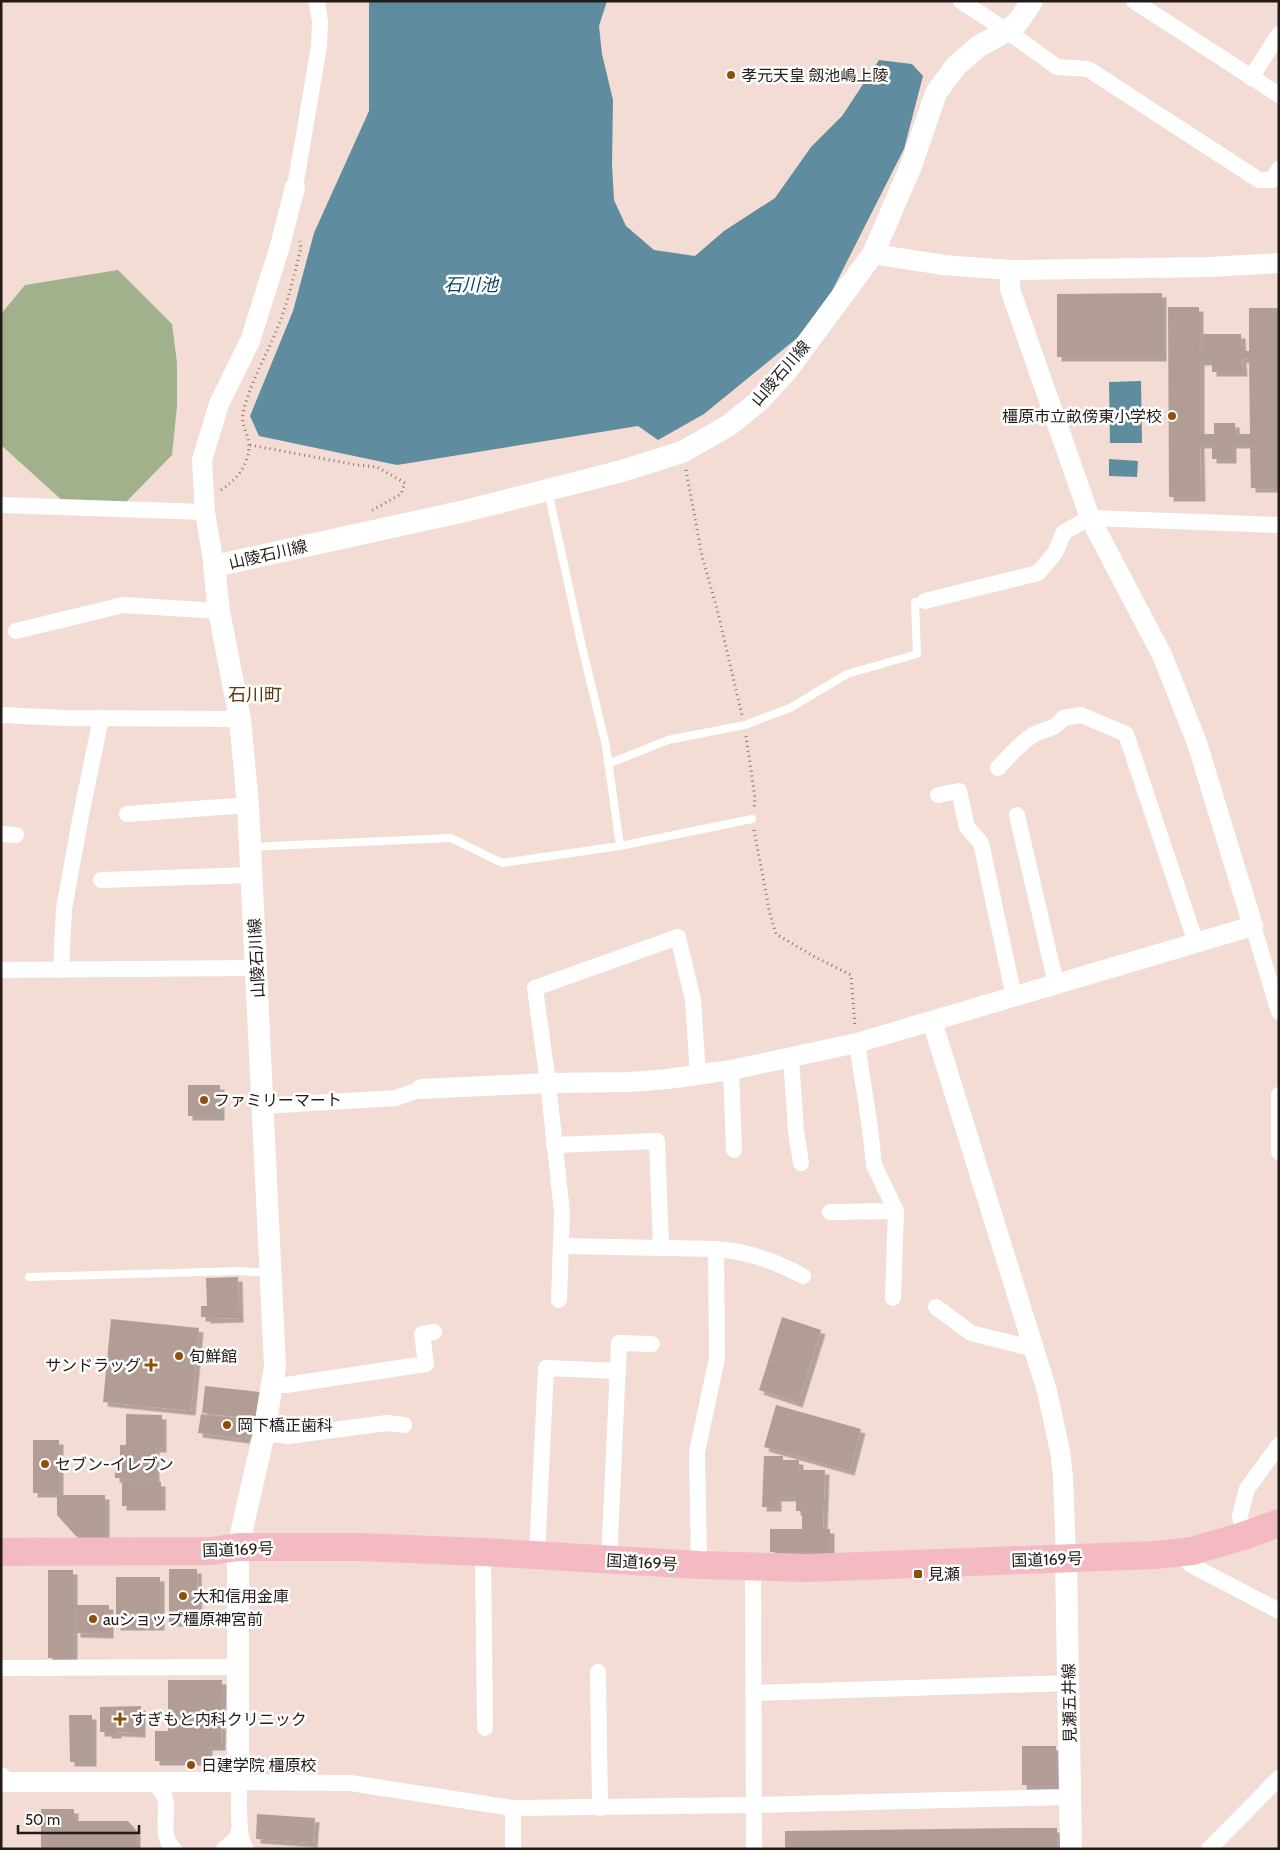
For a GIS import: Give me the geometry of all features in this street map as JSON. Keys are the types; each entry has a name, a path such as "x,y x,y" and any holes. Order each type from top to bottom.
{"highway":[{"name":"国道169号","path":"1,1552 211,1551 238,1547 359,1547 483,1552 609,1561 752,1568 808,1568 1192,1552 1279,1522"}],"main road":[{"name":"山陵石川線","path":"238,1758 238,1547 264,1433 275,1366 248,805 240,719 219,611 214,566 548,491 622,471 682,452 728,426 759,401 788,370 873,254 910,166 936,93 956,66 979,46 1007,31 1018,22 1032,1"},
{"name":"見瀬五井線","path":"1066,1558 1071,1849"}],"street":[{"path":"317,1 320,22"},
{"path":"214,566 204,504 202,460 219,404 250,341 280,246 295,187 319,46 320,22 324,1"},
{"path":"961,1 1057,67 1088,69 1259,180 1272,180 1279,169"},
{"path":"1134,1 1279,96"},
{"path":"1250,78 1279,34"},
{"path":"873,254 944,264 1010,270 1209,267 1279,263"},
{"path":"1010,270 1010,289 1090,518 1163,657 1197,743 1279,1012"},
{"path":"1,505 204,504"},
{"path":"925,600 1038,573 1055,553 1064,532 1090,518 1279,526"},
{"path":"16,631 123,605 219,611"},
{"path":"1,715 64,718 240,719"},
{"path":"998,768 1017,747 1035,734 1058,726 1063,718 1081,715 1126,734 1196,943"},
{"path":"61,970 64,909 101,718"},
{"path":"938,796 959,791 967,826 981,843 1014,997"},
{"path":"127,814 248,805"},
{"path":"1017,815 1056,984"},
{"path":"101,880 252,875"},
{"path":"263,1106 396,1098 421,1089 630,1082 731,1070 857,1043 1254,926"},
{"path":"559,1300 562,1212 535,988 678,937 693,1000 698,1075"},
{"path":"1,970 256,968"},
{"path":"932,1021 1047,1391 1060,1450 1066,1558"},
{"path":"857,1043 874,1165 896,1211 893,1298"},
{"path":"790,1058 796,1131 801,1162"},
{"path":"731,1070 734,1150"},
{"path":"1279,1095 1279,1152"},
{"path":"554,1145 656,1141 661,1247"},
{"path":"830,1212 896,1211"},
{"path":"562,1246 716,1249 750,1254 780,1263 803,1276"},
{"path":"699,1565 697,1452 709,1403 717,1358 716,1249"},
{"path":"936,1307 971,1333 1034,1349"},
{"path":"272,1385 286,1385 426,1364 422,1334 434,1332"},
{"path":"609,1561 619,1343 652,1344"},
{"path":"537,1556 546,1368 618,1371"},
{"path":"264,1433 288,1436 387,1423 404,1425"},
{"path":"1243,1536 1240,1515 1247,1489 1279,1445"},
{"path":"483,1552 485,1728"},
{"path":"1177,1553 1192,1565 1279,1611"},
{"path":"752,1568 754,1849"},
{"path":"1,1668 238,1667"},
{"path":"598,1672 600,1808"},
{"path":"753,1693 1069,1682"},
{"path":"216,1782 238,1758"},
{"path":"238,1758 240,1827 242,1845 246,1849"},
{"path":"1209,1849 1279,1778"},
{"path":"2,1781 350,1783 513,1808 600,1808 1070,1798"},
{"path":"154,1782 163,1793 166,1803 165,1826 170,1846 174,1849"},
{"path":"513,1808 513,1849"},
{"path":"224,1849 237,1838 240,1827"}],"lane":[{"path":"548,491 606,746 620,846"},
{"path":"608,764 668,740 745,725 790,708 847,674 917,654 915,602 925,600"},
{"path":"251,847 450,838 502,863 620,846 752,819"},
{"path":"29,1277 240,1272 271,1273"}],"path":[{"path":"204,504 232,482 242,471 250,445 284,452 296,452 357,466 378,467 405,483 401,494 366,514 361,534"},
{"path":"682,452 702,556 728,651 745,725 755,798 752,819 770,914 776,934 815,957 852,975 857,1043"}],"green space":[{"path":"118,270 172,324 177,363 177,406 172,455 126,502 64,502 1,445 1,314 25,285"}],"water":[{"name":"石川池","path":"369,1 607,1 599,26 602,54 613,100 612,165 614,200 626,226 654,250 695,256 724,231 775,198 811,147 842,116 879,60 912,64 923,76 904,149 831,293 802,334 704,414 658,440 638,426 397,465 259,436 250,416 293,311 314,233 369,111"},
{"path":"1141,381 1142,443 1110,443 1109,382"},
{"path":"1109,459 1138,461 1137,477 1109,476"}],"building":[{"path":"1162,293 1162,357 1057,357 1057,294"},
{"path":"1168,307 1199,307 1199,350 1203,350 1203,334 1241,334 1242,351 1249,351 1249,308 1279,308 1279,488 1251,488 1250,444 1232,444 1232,459 1212,459 1212,444 1200,444 1201,497 1169,497","holes":["1249,358 1250,434 1236,434 1235,423 1214,423 1214,434 1200,434 1200,361 1212,361 1212,372 1243,372 1242,359"]},
{"name":"ファミリーマート","path":"188,1085 220,1085 220,1116 188,1116"},
{"path":"238,1277 239,1318 206,1319 206,1317 201,1317 201,1306 207,1306 206,1278"},
{"path":"782,1317 821,1330 798,1403 759,1390"},
{"name":"サンドラッグ","path":"111,1319 199,1328 191,1411 103,1402"},
{"path":"205,1386 260,1392 256,1419 202,1413"},
{"path":"776,1405 861,1429 850,1471 764,1447"},
{"path":"126,1414 162,1415 162,1448 155,1448 155,1478 115,1478 115,1462 120,1462 120,1445 126,1445"},
{"name":"岡下橋正歯科","path":"201,1414 255,1420 253,1430 251,1429 247,1433 245,1439 198,1433"},
{"path":"33,1440 59,1440 59,1493 33,1493"},
{"path":"764,1456 783,1456 783,1460 799,1460 799,1470 825,1470 823,1529 830,1529 830,1552 770,1552 770,1529 802,1529 802,1511 796,1511 796,1497 777,1497 777,1507 762,1507"},
{"path":"122,1482 161,1482 161,1506 122,1506"},
{"path":"57,1495 105,1495 105,1536 76,1536 57,1515"},
{"name":"大和信用金庫","path":"169,1569 197,1569 198,1622 169,1622"},
{"path":"48,1570 73,1570 73,1658 48,1658"},
{"path":"116,1577 160,1577 160,1626 116,1626"},
{"name":"auショップ橿原神宮前","path":"76,1605 109,1605 109,1634 76,1633"},
{"path":"168,1680 222,1680 221,1746 208,1746 208,1761 155,1761 155,1731 168,1731"},
{"name":"すぎもと内科クリニック","path":"141,1706 141,1733 117,1732 117,1734 107,1734 107,1732 100,1732 100,1707"},
{"path":"69,1715 92,1715 92,1762 70,1762"},
{"path":"1022,1746 1056,1746 1056,1785 1022,1785"},
{"path":"41,1809 74,1809 74,1821 128,1821 136,1831 136,1849 41,1849"},
{"path":"257,1814 315,1818 313,1843 256,1839"},
{"path":"1057,1828 1057,1849 785,1849 785,1831"}],"place":[{"name":"孝元天皇 劔池嶋上陵","path":"731,75"},
{"name":"橿原市立畝傍東小学校","path":"1172,416"},
{"name":"ファミリーマート","path":"204,1100"},
{"name":"旬鮮館","path":"179,1356"},
{"name":"サンドラッグ","path":"151,1365"},
{"name":"岡下橋正歯科","path":"227,1425"},
{"name":"セブン-イレブン","path":"45,1464"},
{"name":"見瀬","path":"918,1574"},
{"name":"大和信用金庫","path":"183,1596"},
{"name":"auショップ橿原神宮前","path":"93,1619"},
{"name":"すぎもと内科クリニック","path":"120,1719"},
{"name":"日建学院 橿原校","path":"191,1765"}],"district":[{"name":"石川町","path":"255,695"}]}
